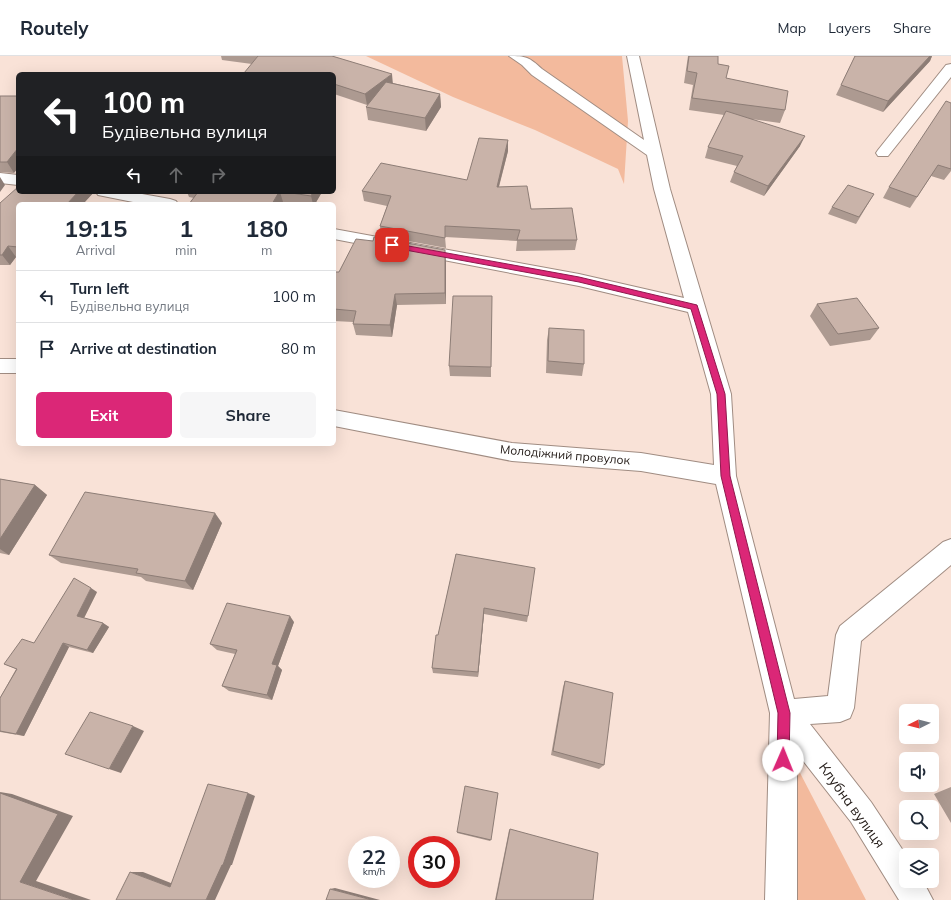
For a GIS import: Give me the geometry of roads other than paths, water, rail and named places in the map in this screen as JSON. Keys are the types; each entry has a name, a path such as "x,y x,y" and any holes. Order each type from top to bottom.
{"street":[{"path":"515,56 527,62 537,72 652,152"},
{"path":"633,56 652,152 694,307 721,394 725,476 784,713 781,900"},
{"path":"883,153 951,68"},
{"path":"0,178 16,180"},
{"path":"115,194 159,202"},
{"path":"336,234 579,280 694,307"},
{"path":"0,366 16,366"},
{"name":"Молодіжний провулок","path":"336,418 512,452 641,462 725,476"},
{"path":"784,713 840,708 849,635 951,550"},
{"name":"Клубна вулиця","path":"784,713 861,812 916,900"}]}
